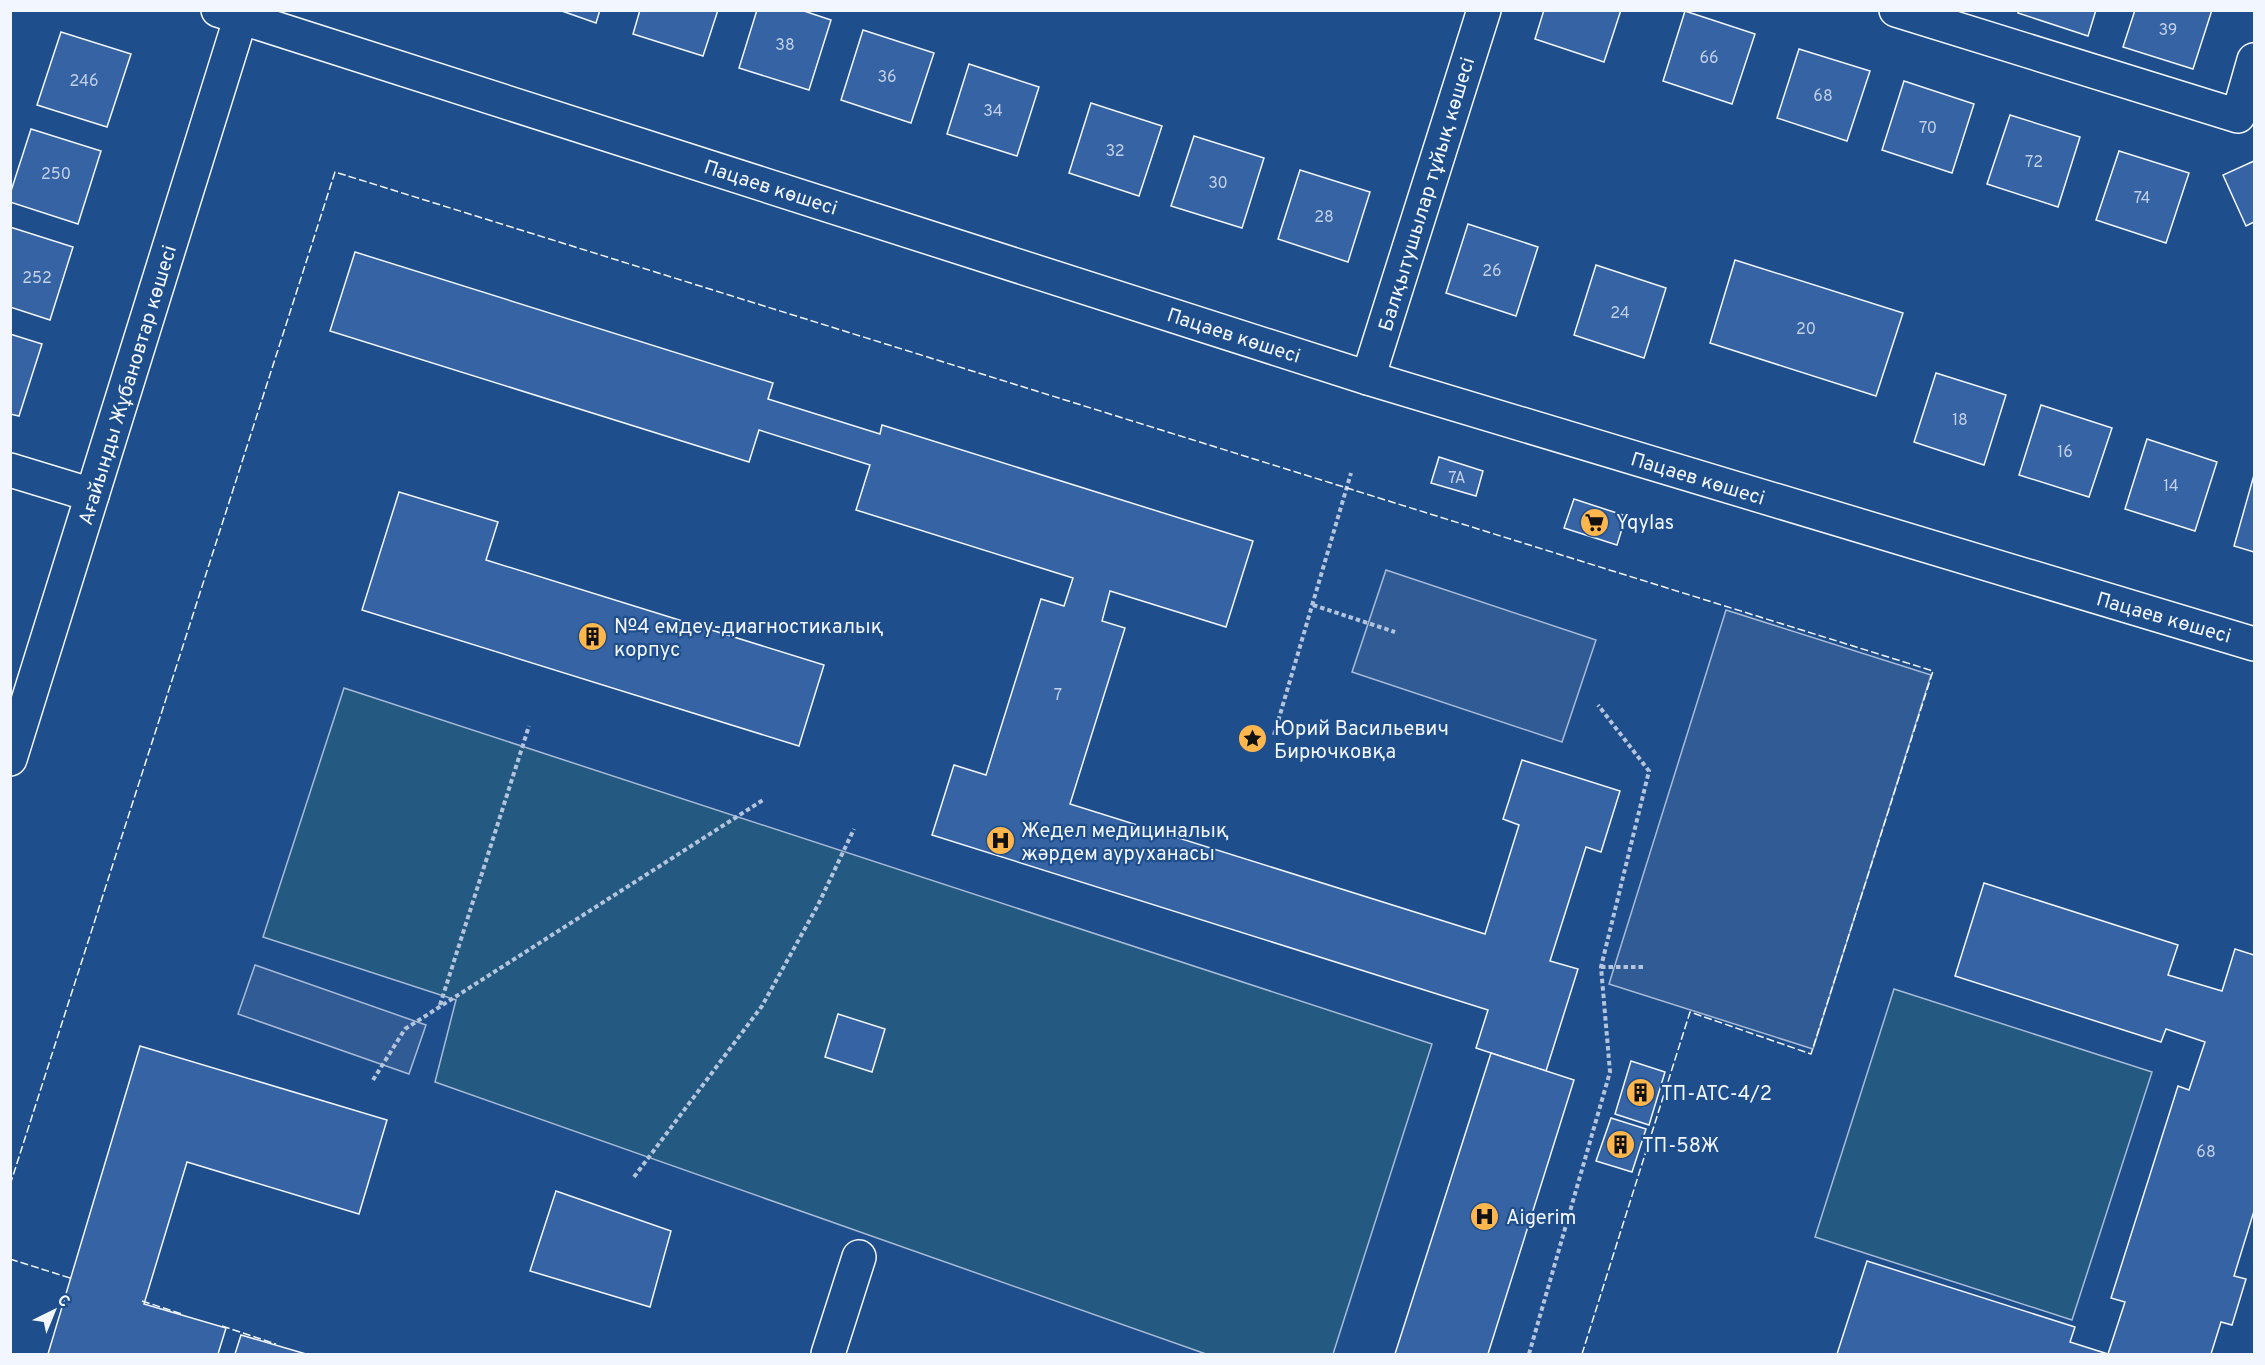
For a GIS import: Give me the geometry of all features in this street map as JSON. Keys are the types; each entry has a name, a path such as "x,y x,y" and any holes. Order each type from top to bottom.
{"main road":[{"name":"Балқытушылар тұйық көшесі","path":"1368,378 1484,10"},
{"path":"1896,10 2238,116 2254,60"},
{"name":"Пацаев көшесі","path":"234,13 1368,378 2254,644"},
{"name":"Ағайынды Жұбановтар көшесі","path":"10,759 92,495 234,13"},
{"path":"10,470 92,495"},
{"path":"828,1354 859,1257"}],"path":[{"path":"1274,735 1351,473"},
{"path":"1312,605 1395,632"},
{"path":"1529,1354 1610,1072 1601,967 1650,771 1598,705"},
{"path":"440,1006 530,726"},
{"path":"373,1080 405,1029 763,800"},
{"path":"634,1177 762,1006 818,904 854,829"},
{"path":"1601,967 1646,967"}],"shaded area":[{"path":"1386,570 1596,640 1562,742 1352,672"},
{"path":"1726,610 1931,675 1813,1049 1609,984"},
{"path":"344,688 1432,1044 1333,1354 1206,1354 435,1082 456,1000 263,937"},
{"path":"255,965 426,1025 409,1074 238,1014"},
{"path":"1894,989 2152,1072 2072,1320 1815,1237"}],"building":[{"path":"559,10 600,10 596,23"},
{"path":"640,10 718,10 703,56 633,34"},
{"path":"757,10 801,10 831,20 809,90 739,68"},
{"path":"1544,10 1621,10 1604,62 1535,39"},
{"path":"2018,10 2096,10 2088,36 2018,13"},
{"path":"2135,10 2212,10 2193,69 2123,47"},
{"path":"1685,11 1755,34 1732,104 1663,81"},
{"path":"863,30 934,53 911,123 841,100"},
{"path":"61,32 131,54 107,127 37,105"},
{"path":"1799,49 1870,71 1847,141 1777,118"},
{"path":"969,64 1039,87 1017,156 947,134"},
{"path":"1904,81 1974,104 1952,173 1882,150"},
{"path":"1091,103 1162,126 1139,196 1069,173"},
{"path":"2010,115 2080,137 2058,207 1987,184"},
{"path":"31,129 101,151 78,224 10,202 10,194"},
{"path":"1194,136 1264,158 1242,228 1171,206"},
{"path":"2119,151 2189,173 2166,243 2096,220"},
{"path":"2254,161 2254,222 2246,226 2223,175"},
{"path":"1300,170 1370,192 1348,262 1278,239"},
{"path":"1468,224 1538,247 1516,316 1446,293"},
{"path":"10,227 73,247 50,320 10,307"},
{"path":"355,252 773,383 768,399 880,434 882,425 1253,541 1226,627 1110,591 1102,621 1125,628 1070,804 1485,934 1519,825 1503,819 1522,760 1620,791 1601,852 1586,847 1550,961 1578,969 1546,1071 1476,1048 1488,1010 932,835 954,765 986,775 1041,599 1064,606 1073,578 856,510 870,465 759,430 749,462 330,331"},
{"path":"1735,260 1903,313 1876,396 1710,343"},
{"path":"1596,265 1666,288 1644,358 1574,335"},
{"path":"10,334 42,344 19,416 10,414"},
{"path":"1936,373 2006,395 1984,465 1914,442"},
{"path":"2041,405 2112,428 2089,497 2019,475"},
{"path":"2147,439 2217,462 2195,531 2125,509"},
{"path":"1439,457 1483,471 1476,496 1431,483"},
{"path":"2254,475 2254,552 2234,546"},
{"name":"№4 емдеу-диагностикалық корпус","path":"399,492 498,522 486,560 824,665 799,746 362,610"},
{"name":"Yqylas","path":"1574,499 1626,516 1617,545 1564,528"},
{"path":"1984,883 2178,945 2168,975 2222,991 2235,949 2254,955 2254,1211 2234,1276 2246,1279 2232,1325 2221,1322 2211,1354 2108,1354 2125,1302 2111,1298 2178,1086 2189,1090 2205,1042 2166,1029 2161,1042 1955,976"},
{"path":"838,1014 885,1029 872,1072 825,1057"},
{"path":"140,1046 387,1120 359,1214 187,1162 144,1304 226,1328 218,1354 48,1354"},
{"name":"Aigerim","path":"1491,1053 1574,1080 1488,1354 1395,1354"},
{"name":"ТП-АТС-4/2","path":"1631,1061 1665,1072 1649,1125 1615,1114"},
{"name":"ТП-58Ж","path":"1611,1118 1646,1129 1632,1172 1596,1161"},
{"path":"556,1191 671,1231 650,1307 530,1271"},
{"path":"1867,1261 2075,1327 2070,1342 2108,1354 1837,1354"},
{"path":"241,1335 306,1354 235,1354"}],"fence":[{"path":"10,1185 335,172 1933,671 1811,1054 1690,1012 1582,1354"},
{"path":"10,1259 73,1279"},
{"path":"142,1301 182,1314"},
{"path":"222,1326 276,1344"}],"place":[{"name":"Yqylas","path":"1595,522"},
{"name":"№4 емдеу-диагностикалық корпус","path":"593,637"},
{"name":"Юрий Васильевич Бирючковқа","path":"1253,739"},
{"name":"Жедел медициналық жәрдем ауруханасы","path":"1000,841"},
{"name":"ТП-АТС-4/2","path":"1640,1093"},
{"name":"ТП-58Ж","path":"1621,1145"},
{"name":"Aigerim","path":"1485,1217"}]}
